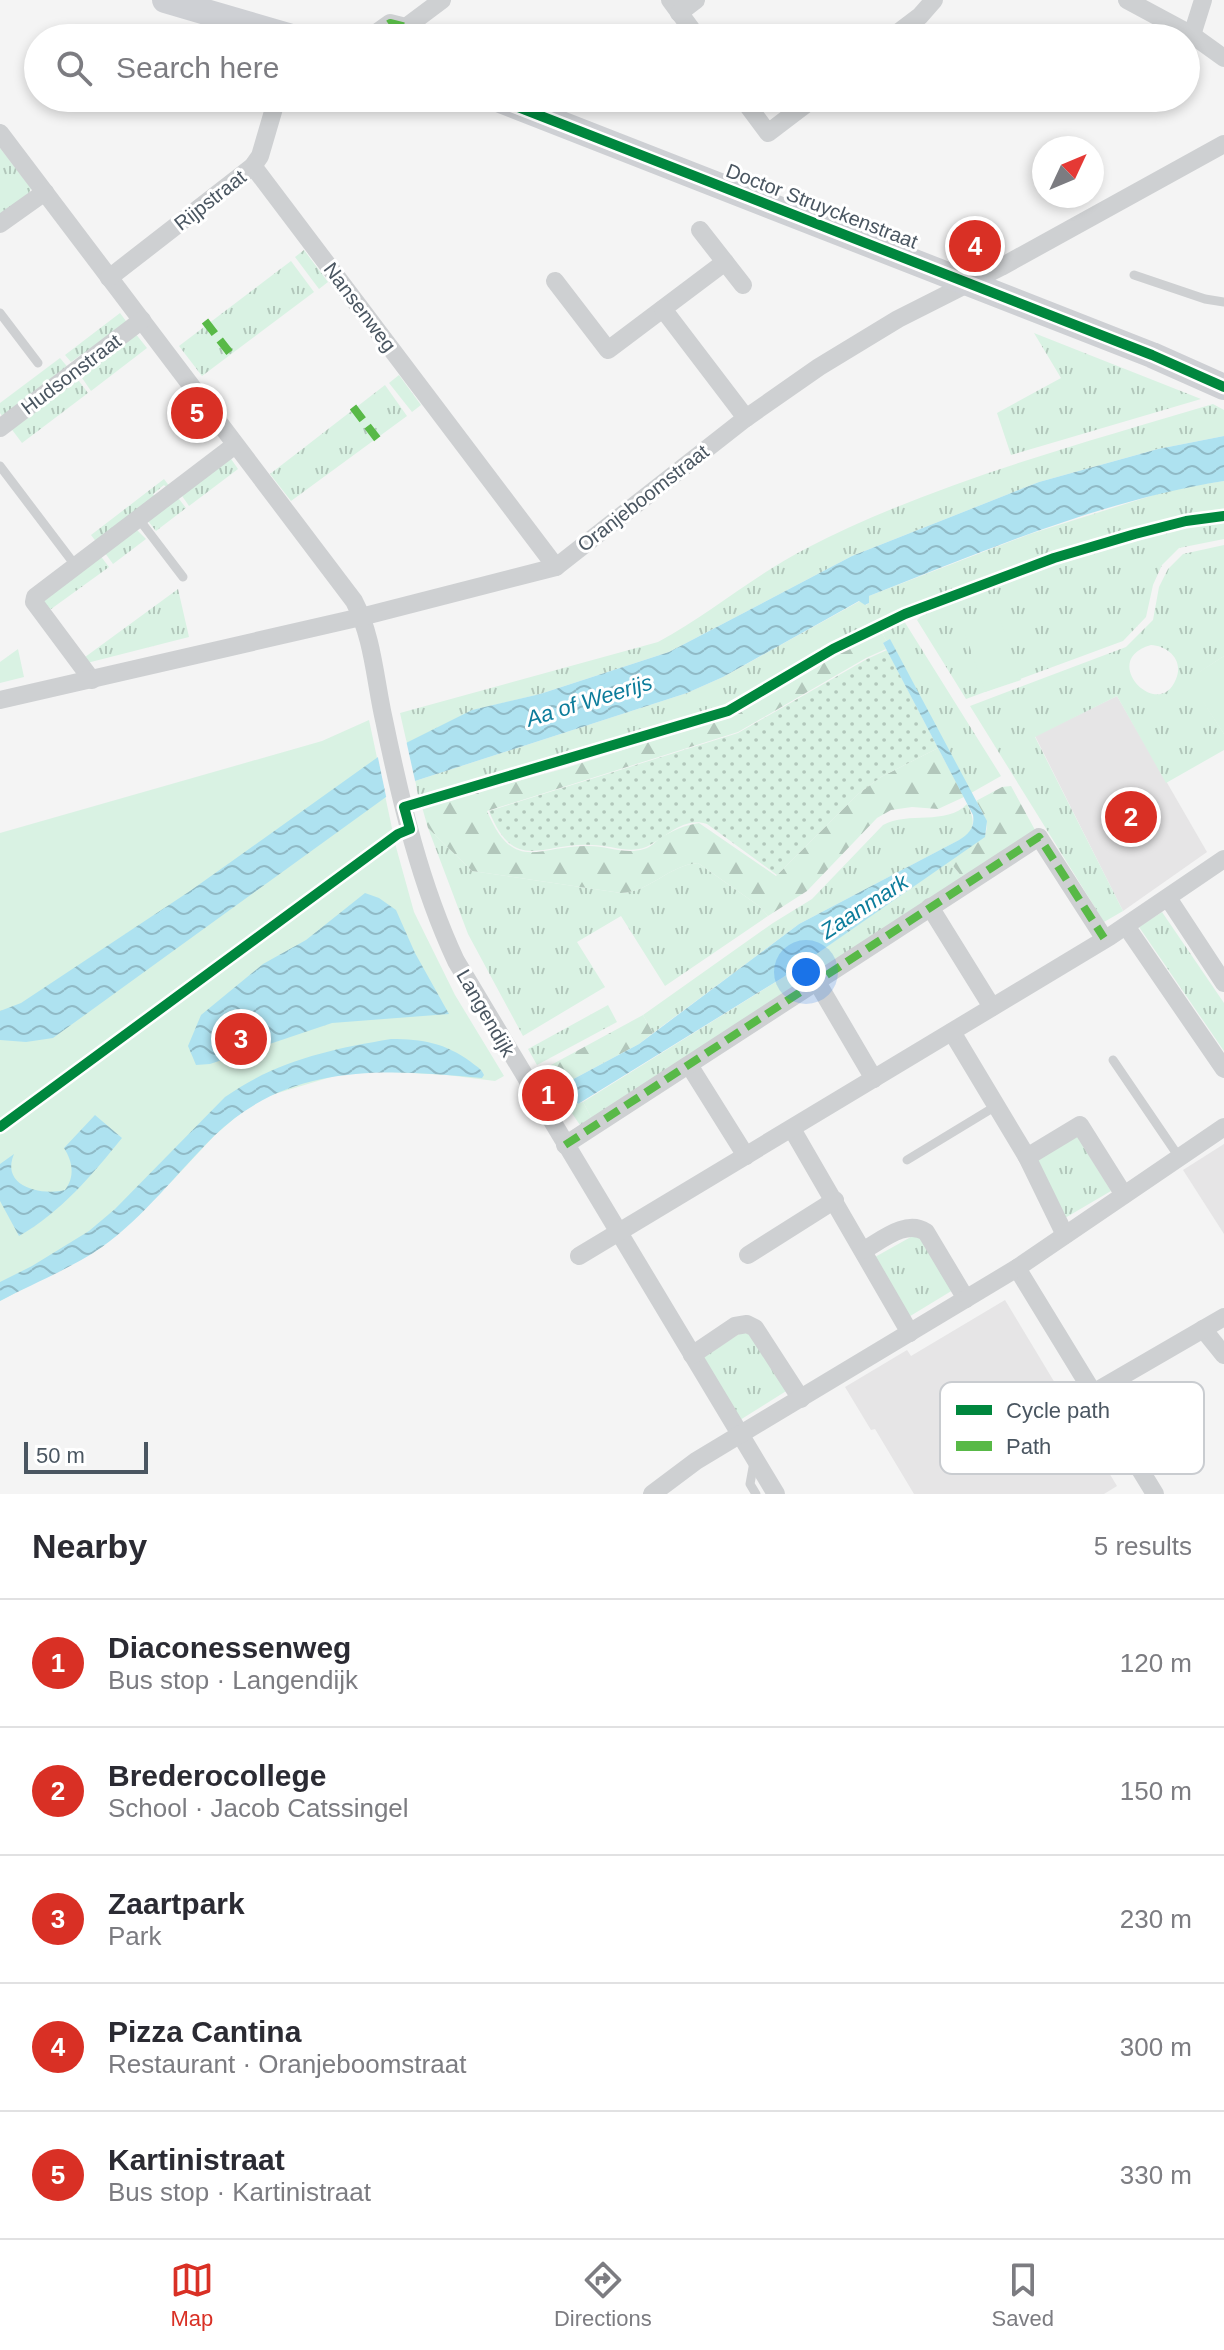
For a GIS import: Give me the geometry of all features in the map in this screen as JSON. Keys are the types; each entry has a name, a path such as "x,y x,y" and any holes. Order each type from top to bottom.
{"street":[{"path":"410,24 442,0"},
{"path":"688,24 674,6 696,0"},
{"path":"909,24 934,0"},
{"path":"1127,0 1172,24"},
{"path":"1195,24 1203,0"},
{"path":"181,2 251,24"},
{"path":"1200,41 1224,58"},
{"name":"Rijpstraat","path":"109,278 253,166 260,156 273,112"},
{"name":"Doctor Struyckenstraat","path":"531,112 1184,368 1224,387"},
{"path":"752,112 768,133 796,112"},
{"name":"Langendijk","path":"1,135 343,584 367,632 383,717 420,872 456,961 776,1494"},
{"name":"Oranjeboomstraat","path":"0,700 361,617 556,567 746,418 873,333 1224,144"},
{"name":"Nansenweg","path":"253,166 556,567"},
{"path":"0,224 45,192"},
{"path":"700,230 743,285"},
{"path":"555,281 608,350 725,262"},
{"path":"663,309 746,418"},
{"name":"Hudsonstraat","path":"0,428 142,320"},
{"path":"92,680 34,602 39,593 235,445"},
{"path":"565,1145 1039,837 1104,938"},
{"path":"579,1256 1126,926 1224,859"},
{"path":"1168,898 1224,983"},
{"path":"930,907 992,1007"},
{"path":"1126,926 1224,1069"},
{"path":"817,982 874,1079"},
{"path":"952,1032 1027,1157 1065,1235"},
{"path":"689,1065 746,1156"},
{"path":"1027,1157 1080,1125 1124,1195"},
{"path":"652,1494 696,1461 1017,1268 1224,1127"},
{"path":"792,1129 910,1333"},
{"path":"748,1255 835,1200"},
{"path":"864,1250 905,1228 918,1227 926,1232 966,1299"},
{"path":"1017,1268 1086,1382"},
{"path":"1112,1382 1224,1317"},
{"path":"692,1355 735,1326 747,1324 755,1328 801,1399"},
{"path":"1203,1329 1224,1355"},
{"path":"1143,1474 1155,1494"}],"lane":[{"path":"1134,275 1205,299 1224,302"},
{"path":"0,313 38,363"},
{"path":"0,466 75,565"},
{"path":"138,518 183,577"},
{"path":"1113,1060 1179,1157"},
{"path":"907,1160 996,1105"},
{"path":"755,1459 750,1484 756,1494"}],"shaded area":[{"path":"1117,696 1207,852 1123,911 1035,736"},
{"path":"1224,1144 1224,1234 1183,1170"},
{"path":"1005,1300 1054,1382 940,1382 940,1474 1110,1474 1117,1486 1104,1494 914,1494 875,1429 871,1430 845,1387 907,1350 911,1356"}],"green space":[{"path":"0,148 31,188 0,216"},
{"path":"304,250 328,282 319,289 295,257"},
{"path":"291,261 314,292 202,376 179,346"},
{"path":"120,313 129,325 86,358 82,354 71,362 65,355"},
{"path":"135,333 147,348 91,391 80,375"},
{"path":"1034,333 1201,399 1011,455 997,413 1061,378"},
{"path":"60,358 70,370 4,419 0,413 0,403"},
{"path":"399,375 421,405 412,412 389,383"},
{"path":"76,377 88,393 22,443 10,427"},
{"path":"385,385 407,416 291,501 270,474"},
{"path":"1213,404 1224,410 1224,436 1158,449 1039,482 852,556 669,652 540,694 473,710 407,744 400,713 658,642 788,559 855,525 1006,467"},
{"path":"229,456 238,469 189,506 180,493"},
{"path":"164,479 170,487 168,489 164,485 153,494 156,498 97,543 91,535"},
{"path":"1224,481 1224,513 1167,520 1041,559 866,627 749,694 720,707 419,800 415,781 687,693 723,677 860,601 866,605 869,596 1030,534 1176,488"},
{"path":"176,495 186,508 156,531 148,521"},
{"path":"1224,520 1224,539 1179,548 1162,565 1153,585 1146,617 1123,641 966,699 917,620 948,602 1102,547 1162,530"},
{"path":"134,527 146,539 113,564 105,553"},
{"path":"1224,545 1224,656 1189,679 1224,734 1224,750 1166,783 1117,696 1035,737 1123,911 1104,922 970,706 1126,647 1153,620 1159,587 1168,569 1183,554","holes":["1151,645 1168,651 1178,666 1176,679 1168,691 1157,694 1146,692 1131,674 1130,663 1136,653"]},
{"path":"99,554 109,567 47,612 43,599"},
{"path":"178,589 189,637 83,664 81,660"},
{"path":"1000,618 1021,680 985,692 964,630"},
{"path":"904,621 1001,776 971,793 890,640 887,642 881,631"},
{"path":"881,631 887,642 883,643 886,649 738,732 487,811 507,843 529,852 589,846 637,851 673,831 699,823 776,876 858,794 881,777 938,748 964,797 938,809 912,807 891,810 877,818 807,891 768,916 759,906 698,863 678,868 631,892 621,893 472,871 428,828 422,807 566,768 730,716"},
{"path":"18,649 24,677 0,683 0,662"},
{"path":"887,650 938,748 881,777 858,794 777,875 707,824 698,822 682,825 640,849 574,845 532,851 509,843 489,811 738,733"},
{"path":"1224,656 1224,734 1188,679"},
{"path":"369,720 396,847 414,912 455,995 504,1076 495,1081 375,1071 341,1074 268,1096 243,1111 215,1135 102,1247 0,1301 0,833 322,741"},
{"path":"1011,786 1035,830 963,878 949,861 984,837 986,823 976,801 1002,787"},
{"path":"967,804 973,821 965,837 799,924 653,1033 643,1015 812,899 883,825 904,819 949,815"},
{"path":"428,828 472,871 621,893 631,892 678,868 698,863 759,906 768,916 665,986 621,916 577,942 605,987 523,1036 468,934"},
{"path":"949,861 963,878 593,1121 583,1102 782,978"},
{"path":"1162,912 1224,1003 1224,1051 1139,927"},
{"path":"608,1005 617,1022 537,1065 528,1049"},
{"path":"643,1015 653,1033 639,1044 566,1083 577,1104 583,1102 593,1121 582,1128 540,1071"},
{"path":"1075,1133 1111,1191 1065,1218 1035,1158"},
{"path":"918,1233 953,1290 907,1318 875,1257"},
{"path":"753,1325 791,1388 740,1420 702,1358"}],"water":[{"name":"Aa of Weerijs","path":"1224,436 1224,481 1134,501 1000,545 869,596 869,603 865,605 859,601 723,677 687,693 415,781 386,797 53,1038 26,1042 0,1040 0,1011 21,1003 190,891 378,757 472,710 540,694 669,652 852,556 1039,482 1158,449"},
{"name":"Zaanmark","path":"890,639 987,821 985,837 782,978 578,1104 566,1083 639,1044 799,924 959,840 970,830 973,815 883,643"},
{"path":"365,893 396,910 415,953 449,1014 332,1023 210,1064 196,1065 188,1046 201,1015 263,964 306,940"},
{"path":"391,1039 424,1041 443,1046 471,1062 484,1075 482,1078 410,1073 340,1076 274,1094 243,1112 214,1136 146,1208 102,1247 0,1301 0,1282 89,1231 115,1209 225,1097 284,1065 347,1047"},
{"path":"95,1115 122,1138 62,1204 19,1236 0,1201 0,1164 14,1154 11,1165 13,1174 26,1187 45,1192 65,1190 72,1169 64,1148"}],"pier":[{"path":"406,740 416,785 387,801 377,753"}],"marked path":[{"path":"389,24 394,24"},
{"path":"205,321 233,357"},
{"path":"353,407 379,441"},
{"path":"565,1145 1039,837 1104,938"}],"cycle path":[{"path":"531,112 1152,355 1224,387"},
{"path":"0,1127 398,834 410,829 404,807 728,711 833,649 905,614 1054,558 1186,521 1224,516"}],"place":[{"name":"Pizza Cantina","path":"975,246"},
{"name":"Kartinistraat","path":"197,413"},
{"name":"Brederocollege","path":"1131,817"},
{"name":"Zaartpark","path":"241,1039"},
{"name":"Diaconessenweg","path":"548,1095"}]}
